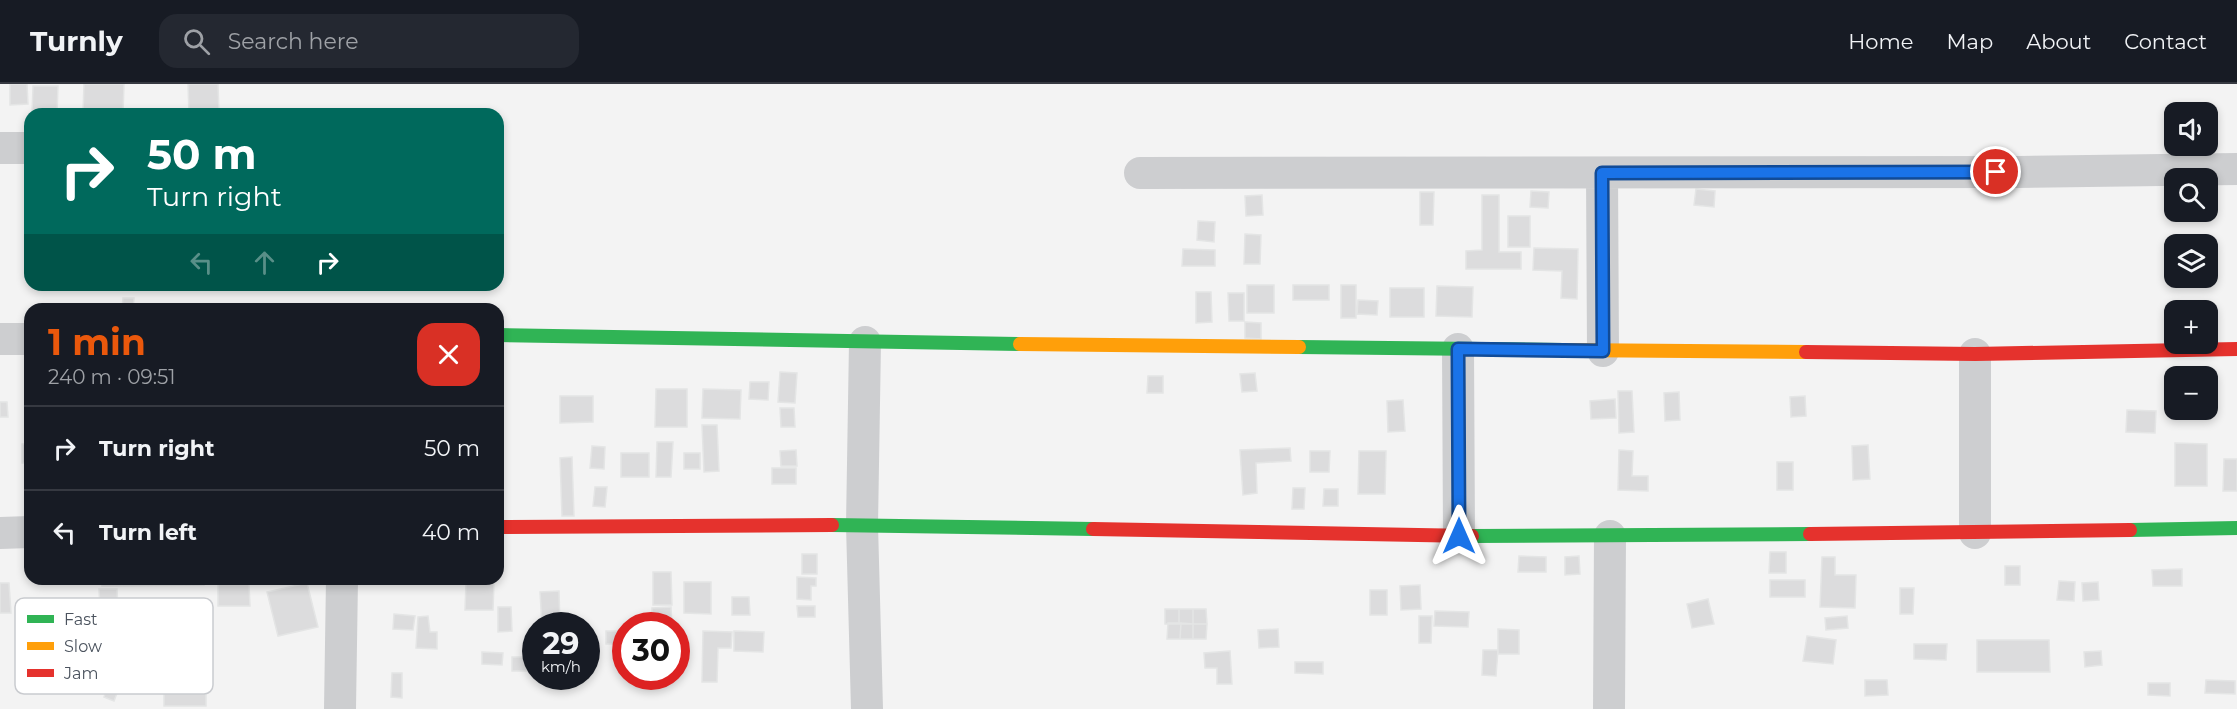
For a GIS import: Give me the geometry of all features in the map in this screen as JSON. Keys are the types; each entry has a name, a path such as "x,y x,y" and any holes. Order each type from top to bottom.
{"street":[{"path":"0,148 24,148"},
{"path":"1140,173 2019,172 2237,169"},
{"path":"1602,173 1603,351"},
{"path":"504,335 865,342 1974,354 2237,349"},
{"path":"0,339 24,339"},
{"path":"865,342 862,525 867,709"},
{"path":"1458,349 1459,536"},
{"path":"1974,354 1975,533"},
{"path":"504,527 862,525 1459,536 1975,533 2237,528"},
{"path":"0,533 24,532"},
{"path":"1609,709 1610,536"},
{"path":"340,709 342,585"}],"building":[{"path":"10,84 27,84 28,104 10,105"},
{"path":"84,84 124,84 123,108 83,108"},
{"path":"188,84 218,84 219,108 189,108"},
{"path":"33,86 58,86 57,108 32,108"},
{"path":"1696,189 1715,191 1714,207 1694,205"},
{"path":"1531,191 1549,192 1548,208 1530,207"},
{"path":"1420,192 1434,192 1433,225 1420,225"},
{"path":"1262,195 1263,215 1246,216 1245,196"},
{"path":"1482,195 1499,195 1499,252 1521,252 1521,269 1466,269 1466,251 1482,250"},
{"path":"1508,216 1530,216 1530,247 1508,247"},
{"path":"1198,221 1215,222 1214,242 1197,240"},
{"path":"1245,234 1261,235 1260,264 1244,264"},
{"path":"1534,248 1578,249 1577,299 1561,298 1562,271 1533,270"},
{"path":"1183,249 1215,250 1215,266 1182,266"},
{"path":"1247,285 1274,285 1274,313 1247,313"},
{"path":"1293,285 1329,285 1329,300 1293,300"},
{"path":"1341,285 1356,285 1356,318 1341,318"},
{"path":"1437,286 1473,287 1472,317 1436,316"},
{"path":"1390,288 1424,288 1424,317 1390,317"},
{"path":"1196,292 1211,292 1212,322 1196,323"},
{"path":"1228,293 1244,293 1244,321 1229,321"},
{"path":"123,298 134,298 134,303 123,303"},
{"path":"1358,300 1378,301 1377,315 1357,314"},
{"path":"1245,322 1261,323 1261,339 1245,338"},
{"path":"780,372 797,373 795,403 778,402"},
{"path":"1255,373 1257,391 1242,392 1240,374"},
{"path":"1148,376 1163,376 1163,393 1147,393"},
{"path":"750,382 769,382 768,400 749,399"},
{"path":"656,389 687,389 687,427 655,427"},
{"path":"703,389 741,390 740,419 702,418"},
{"path":"1618,391 1632,391 1634,432 1619,433"},
{"path":"1679,392 1680,420 1665,421 1664,393"},
{"path":"560,396 593,396 593,422 560,423"},
{"path":"1805,396 1806,416 1791,417 1790,397"},
{"path":"1615,399 1616,418 1591,419 1590,401"},
{"path":"1403,400 1405,431 1388,432 1387,401"},
{"path":"0,402 7,402 8,417 0,417"},
{"path":"780,408 794,408 795,427 781,427"},
{"path":"2127,410 2156,411 2155,433 2126,432"},
{"path":"702,425 717,425 719,471 704,472"},
{"path":"657,442 673,442 671,477 656,477"},
{"path":"2175,443 2207,444 2207,486 2175,486"},
{"path":"22,444 24,444 24,463 22,463"},
{"path":"1868,445 1870,479 1853,480 1852,446"},
{"path":"592,446 605,447 604,469 590,468"},
{"path":"1290,448 1291,461 1256,463 1257,493 1243,495 1240,450"},
{"path":"796,450 797,466 781,466 780,451"},
{"path":"1619,450 1633,451 1632,476 1648,476 1648,491 1618,490"},
{"path":"1310,451 1330,451 1329,472 1310,472"},
{"path":"1359,451 1386,451 1385,494 1358,494"},
{"path":"621,453 649,453 649,477 621,477"},
{"path":"684,453 700,453 700,469 684,469"},
{"path":"572,457 574,516 562,516 560,458"},
{"path":"2224,459 2237,459 2237,491 2223,491"},
{"path":"1777,462 1793,462 1793,490 1777,490"},
{"path":"772,468 796,468 796,484 772,484"},
{"path":"595,487 607,487 605,507 593,506"},
{"path":"1293,488 1305,488 1304,509 1292,509"},
{"path":"1324,489 1338,489 1338,506 1323,506"},
{"path":"1770,552 1786,552 1786,573 1769,573"},
{"path":"802,554 817,554 817,574 802,574"},
{"path":"1519,556 1546,557 1546,572 1518,572"},
{"path":"1579,556 1580,574 1565,575 1565,557"},
{"path":"1822,557 1835,557 1835,575 1856,575 1855,608 1820,607"},
{"path":"2005,566 2020,566 2020,585 2005,585"},
{"path":"2182,569 2182,586 2153,586 2152,570"},
{"path":"653,572 671,572 672,605 653,605"},
{"path":"797,577 816,578 816,586 811,586 811,600 797,599"},
{"path":"1770,580 1805,580 1805,597 1770,597"},
{"path":"2059,581 2075,582 2074,601 2057,600"},
{"path":"684,582 711,582 711,614 684,612"},
{"path":"2098,582 2099,600 2083,601 2082,583"},
{"path":"0,583 9,583 11,613 0,613"},
{"path":"102,585 204,585 102,586"},
{"path":"218,585 249,585 250,606 218,606"},
{"path":"308,585 318,627 278,636 267,592"},
{"path":"466,585 494,585 493,610 465,610"},
{"path":"1420,585 1421,609 1401,610 1400,586"},
{"path":"1900,588 1914,588 1913,614 1900,614"},
{"path":"99,589 117,589 117,598 99,598"},
{"path":"1370,590 1387,590 1387,615 1370,615"},
{"path":"559,591 560,612 541,612 540,592"},
{"path":"732,597 749,597 750,615 732,615"},
{"path":"1708,599 1714,624 1692,628 1687,604"},
{"path":"797,606 815,606 815,617 798,617"},
{"path":"498,607 511,607 512,631 498,632"},
{"path":"671,607 671,612 652,612 652,608"},
{"path":"1165,609 1179,609 1179,624 1165,624"},
{"path":"1179,609 1193,609 1193,624 1179,624"},
{"path":"1193,609 1206,609 1207,624 1193,624"},
{"path":"1435,611 1469,612 1468,627 1434,626"},
{"path":"394,614 415,616 413,630 393,629"},
{"path":"428,616 430,632 437,632 437,649 416,648 418,617"},
{"path":"1419,616 1432,616 1431,643 1419,643"},
{"path":"1847,616 1848,628 1826,630 1825,618"},
{"path":"1168,623 1181,623 1180,639 1167,639"},
{"path":"1181,623 1193,624 1193,639 1180,639"},
{"path":"1193,624 1207,624 1206,639 1193,639"},
{"path":"1278,629 1279,647 1259,648 1258,630"},
{"path":"1498,629 1519,630 1519,654 1498,654"},
{"path":"606,631 612,631 612,644 606,644"},
{"path":"703,631 732,632 731,648 718,648 717,682 702,682"},
{"path":"734,631 764,632 763,652 734,651"},
{"path":"1807,636 1836,640 1833,664 1803,661"},
{"path":"1977,640 2049,640 2050,672 1977,672"},
{"path":"1914,644 1947,644 1946,660 1914,659"},
{"path":"1483,650 1498,650 1496,676 1482,675"},
{"path":"1230,651 1232,684 1217,684 1217,668 1205,668 1204,653"},
{"path":"2101,651 2102,665 2085,667 2084,652"},
{"path":"482,652 503,653 502,665 482,664"},
{"path":"512,657 522,657 522,671 512,671"},
{"path":"1295,662 1323,662 1323,674 1295,673"},
{"path":"392,673 402,673 402,698 391,697"},
{"path":"1865,680 1887,680 1888,695 1865,696"},
{"path":"2206,680 2235,681 2235,694 2205,693"},
{"path":"2148,683 2170,683 2170,696 2148,695"},
{"path":"105,694 117,694 114,701 104,697"},
{"path":"164,694 206,694 206,706 164,706"}],"traffic: fast":[{"path":"504,335 1020,344"},
{"path":"1299,347 1564,350"},
{"path":"832,525 1093,529"},
{"path":"2130,530 2237,528"},
{"path":"1472,536 1810,534"}],"traffic: slow":[{"path":"1020,344 1299,347"},
{"path":"1564,350 1806,352"}],"traffic: jam":[{"path":"1806,352 1975,354 2237,349"},
{"path":"504,527 832,525"},
{"path":"1093,529 1472,536"},
{"path":"1810,534 2130,530"}],"route":[{"path":"1459,536 1458,349 1603,351 1602,173 1996,172"}]}
